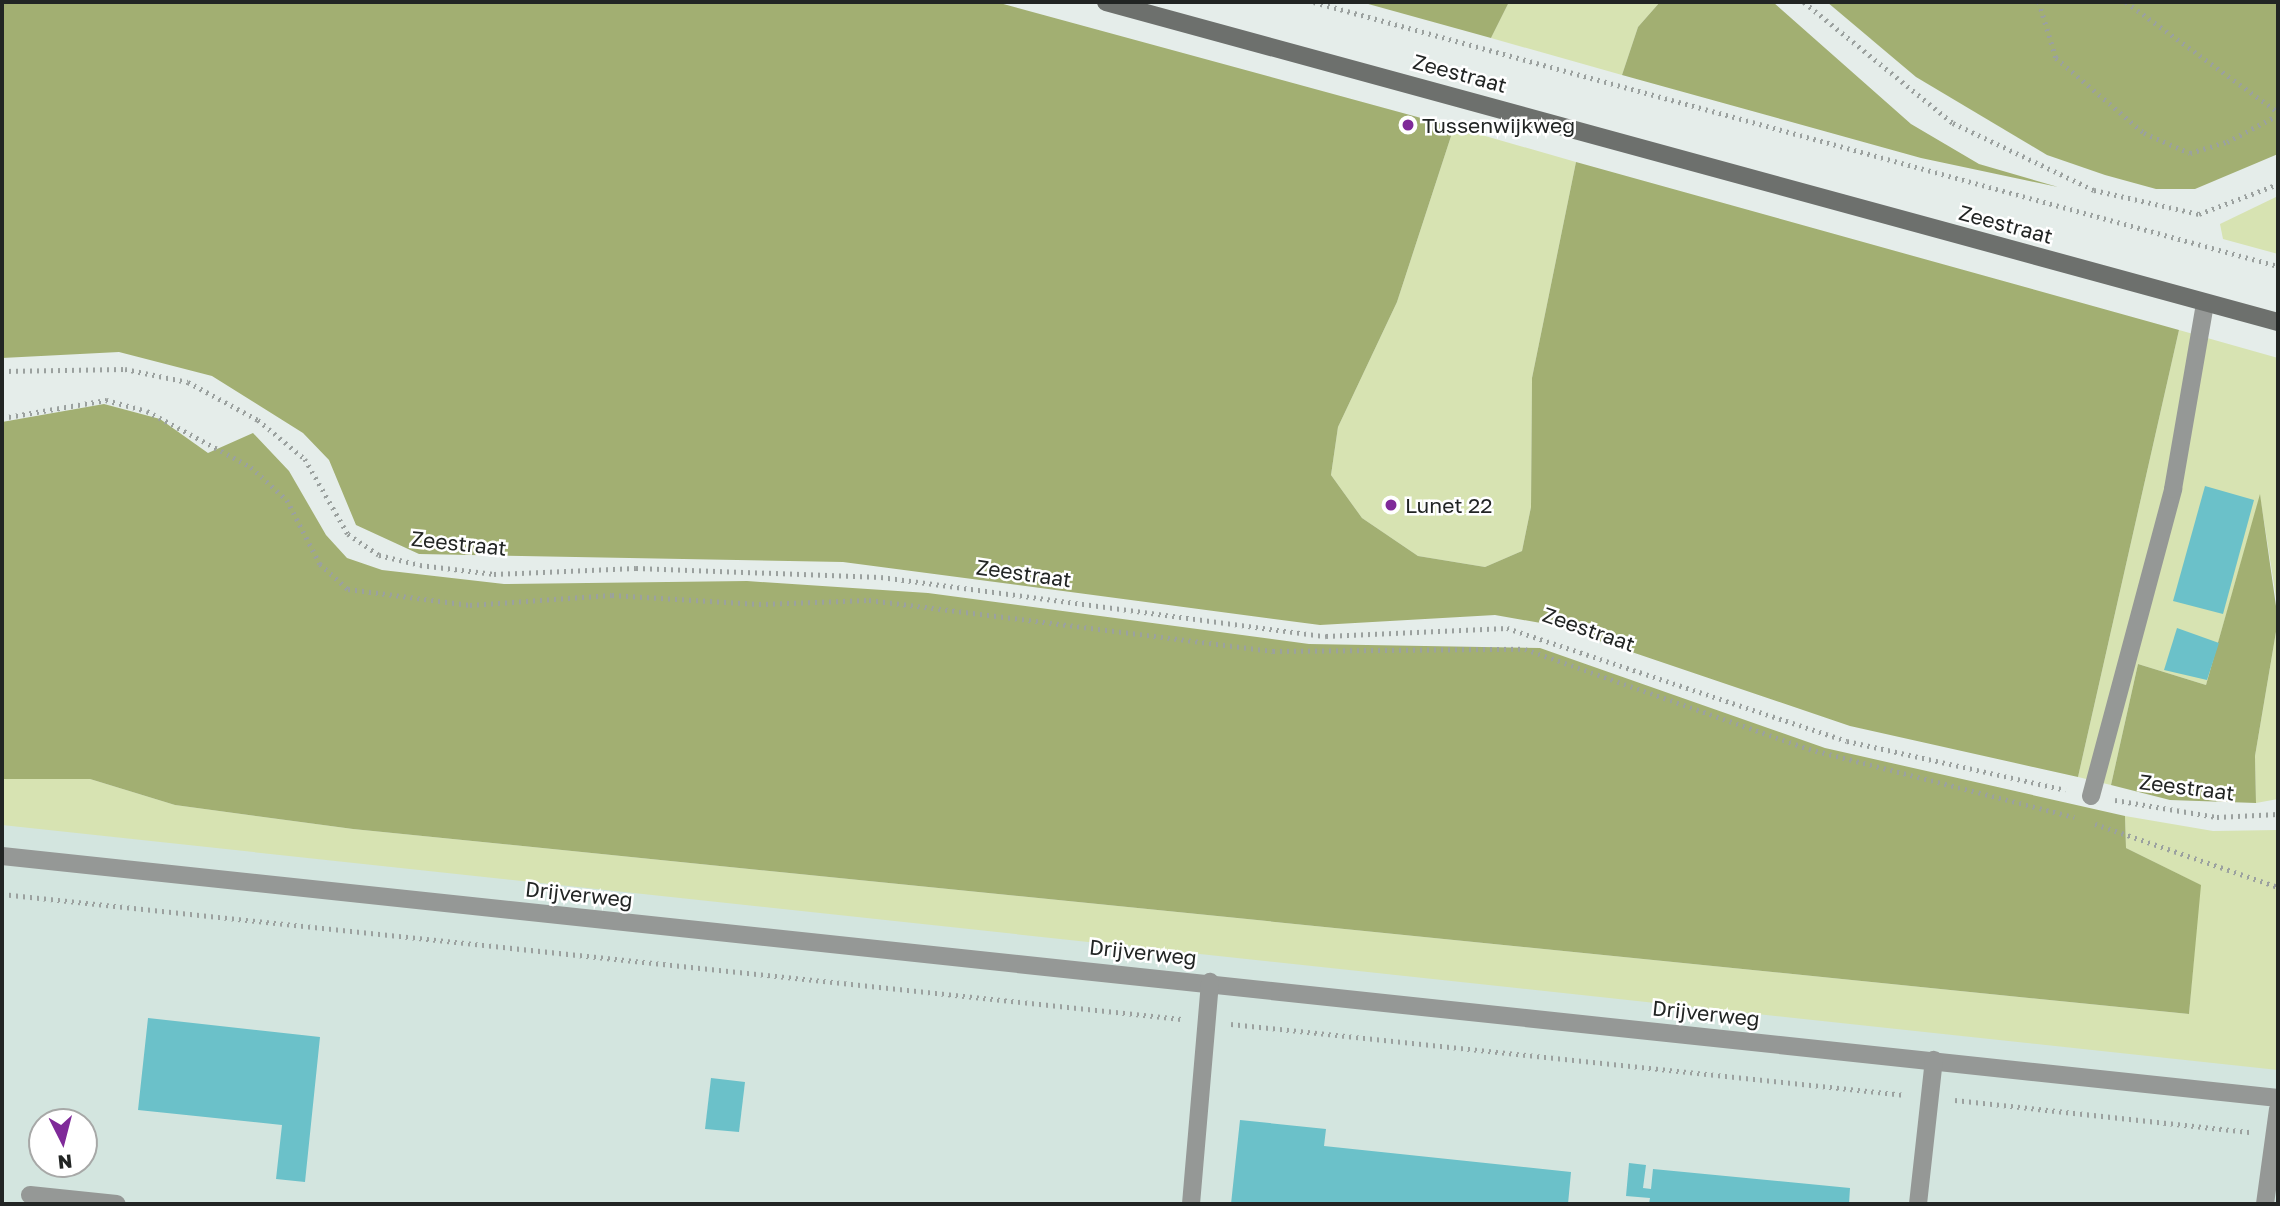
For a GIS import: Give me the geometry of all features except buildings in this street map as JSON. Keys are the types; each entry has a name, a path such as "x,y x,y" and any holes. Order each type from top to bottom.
{"main road":[{"name":"Zeestraat","path":"1106,2 2278,322"}],"street":[{"path":"2091,796 2173,489 2205,303"},
{"name":"Drijverweg","path":"2,856 1209,982 2278,1098"},
{"path":"1191,1204 1209,982"},
{"path":"1918,1204 1934,1060"},
{"path":"2265,1204 2278,1109"},
{"path":"30,1195 117,1204"}],"path":[{"name":"Zeestraat","path":"1314,2 2278,265"},
{"path":"1804,2 1953,123 2094,190 2199,214 2278,184"},
{"path":"2039,2 2056,58 2144,134 2190,153 2227,142 2278,114 2126,2"},
{"name":"Zeestraat","path":"2,371 125,369 188,382 258,420 305,459 348,534 379,555 420,565 494,574 636,568 881,576 1326,636 1507,628 1847,741 2091,796 2197,815 2278,814"},
{"path":"2,418 106,400 148,411 251,467 286,500 320,564 348,589 470,605 612,595 759,604 869,600 1273,651 1525,649 1809,749 2037,805 2278,887"},
{"path":"2,894 2275,1135"}],"shaded area":[{"path":"2,802 2278,1038 2278,1204 2,1204"}],"green space":[{"path":"2,2 996,2 1454,127 1397,302 1338,427 1331,475 1362,518 1418,556 1485,567 1522,551 1531,507 1532,378 1576,162 2179,330 2078,777 1850,726 1552,625 1495,615 1320,625 843,562 419,554 356,525 329,460 303,433 212,376 119,352 2,358"},
{"path":"1361,2 1509,2 1491,38"},
{"path":"1509,2 1660,2 1638,27 1622,75 1491,38"},
{"path":"1660,2 1773,2 1911,124 1979,164 2058,187 1921,158 1622,75 1638,27"},
{"path":"1827,2 2278,2 2278,154 2195,189 2156,189 2105,175 2047,155 1916,77"},
{"path":"1454,127 1576,162 1532,378 1531,507 1522,551 1485,567 1418,556 1362,518 1331,475 1338,427 1397,302"},
{"path":"2278,196 2278,254 2223,239 2220,224"},
{"path":"2179,330 2278,358 2278,610 2260,496 2206,685 2138,664 2111,785 2078,777"},
{"path":"104,404 160,419 208,453 253,433 289,471 326,535 347,558 382,570 504,584 747,581 928,593 1309,644 1540,648 1825,748 2125,816 2126,848 2201,885 2189,1014 353,829 175,805 90,779 2,779 2,422"},
{"path":"2260,494 2278,620 2255,756 2256,803 2170,800 2111,785 2138,664 2206,685"},
{"path":"2278,620 2278,799 2256,803 2255,756"},
{"path":"2,779 90,779 175,805 353,829 2189,1014 2200,885 2126,848 2125,816 2213,831 2278,830 2278,1070 2,825"}],"place":[{"name":"Tussenwijkweg","path":"1408,125"},
{"name":"Lunet 22","path":"1391,505"}]}
